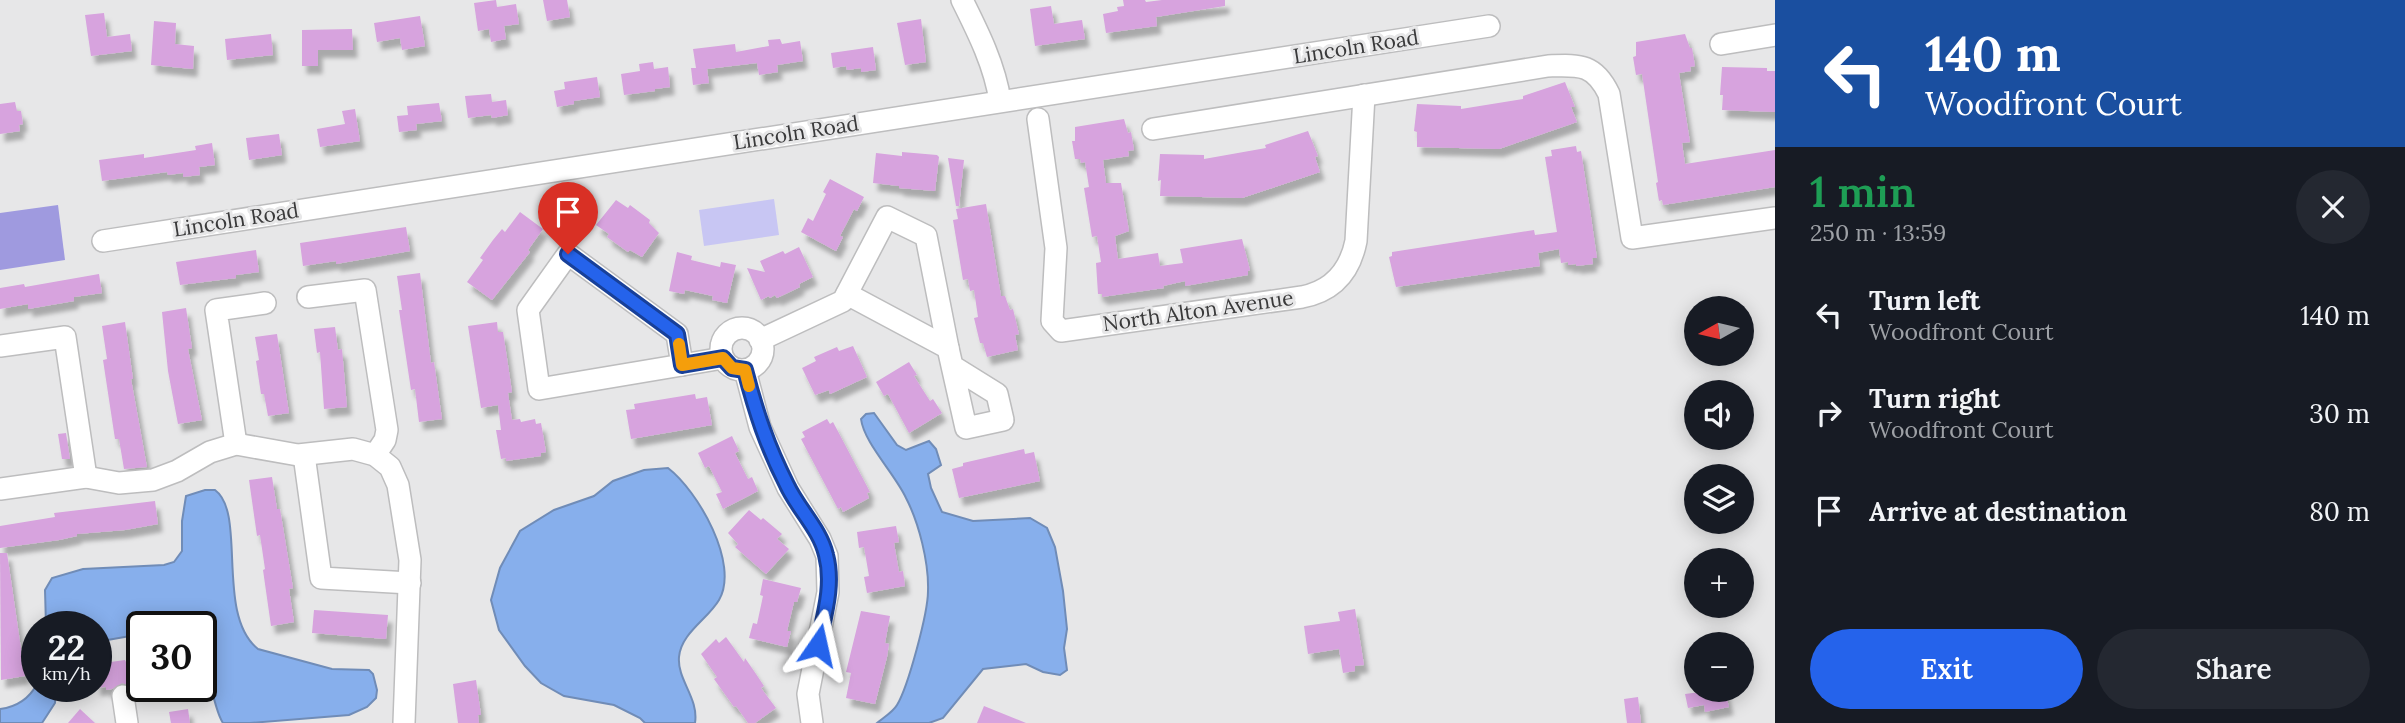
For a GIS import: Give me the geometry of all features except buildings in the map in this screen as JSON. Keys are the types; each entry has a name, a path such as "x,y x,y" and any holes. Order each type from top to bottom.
{"street":[{"path":"962,0 990,61 998,83 1000,101"},
{"name":"Lincoln Road","path":"103,241 1489,26"},
{"path":"1721,44 1775,35"},
{"path":"1153,129 1548,66 1578,65 1592,71 1601,79 1608,94 1632,237 1775,218"},
{"name":"North Alton Avenue","path":"1038,119 1056,248 1052,321 1061,331 1302,297 1325,289 1342,274 1352,259 1356,241 1364,96"},
{"path":"760,340 838,305 887,217 926,236 950,357 966,428 1003,420 997,394 950,357 847,293"},
{"path":"682,365 677,334 568,254 528,310 539,389 682,365 723,358"},
{"path":"308,298 365,290 387,430 385,440 375,455"},
{"path":"236,444 216,310 265,303"},
{"path":"747,329 755,333 760,340 761,356 755,365 745,370 732,368 723,358 722,342 730,332 747,329"},
{"path":"0,346 65,337 86,477"},
{"path":"745,370 760,427 788,488 820,539 827,556 828,592 808,694 812,723"},
{"path":"0,489 86,477 119,483 153,480 177,471 210,452 236,444 298,456 353,449 375,455 390,467 398,485 410,560 404,723"},
{"path":"304,455 321,578 410,583"},
{"path":"123,695 127,723"}],"shaded area":[{"path":"774,199 779,235 704,246 699,210"},
{"path":"58,205 65,260 0,270 0,213"},
{"path":"874,413 897,445 906,450 929,441 936,449 941,465 928,474 942,512 973,521 1030,518 1047,528 1055,547 1063,591 1067,670 1060,675 1043,672 1026,664 983,669 943,718 929,723 877,723 897,705 912,667 927,601 928,580 925,556 911,508 863,428 861,419 866,414"},
{"path":"668,468 692,493 703,510 720,548 724,567 724,585 719,600 690,633 679,657 681,674 694,705 695,723 645,723 614,705 564,696 541,683 499,630 491,600 500,568 520,531 554,510 594,496 613,481 644,470"},
{"path":"215,490 224,502 229,520 238,613 245,633 258,649 332,669 369,670 373,674 377,690 376,698 367,707 349,715 223,723 215,702 217,611 126,611 126,637 112,639 112,611 46,611 45,590 52,578 83,569 164,565 174,562 182,551 182,521 186,496"},
{"path":"21,701 55,702 42,723 0,723 0,709"}],"slow traffic":[{"path":"679,344 682,365 723,358 732,368 745,370 749,386"}],"route":[{"path":"568,254 677,334 682,365 723,358 732,368 745,370 760,427 788,488 820,539 827,556 828,592 818,645"}]}
